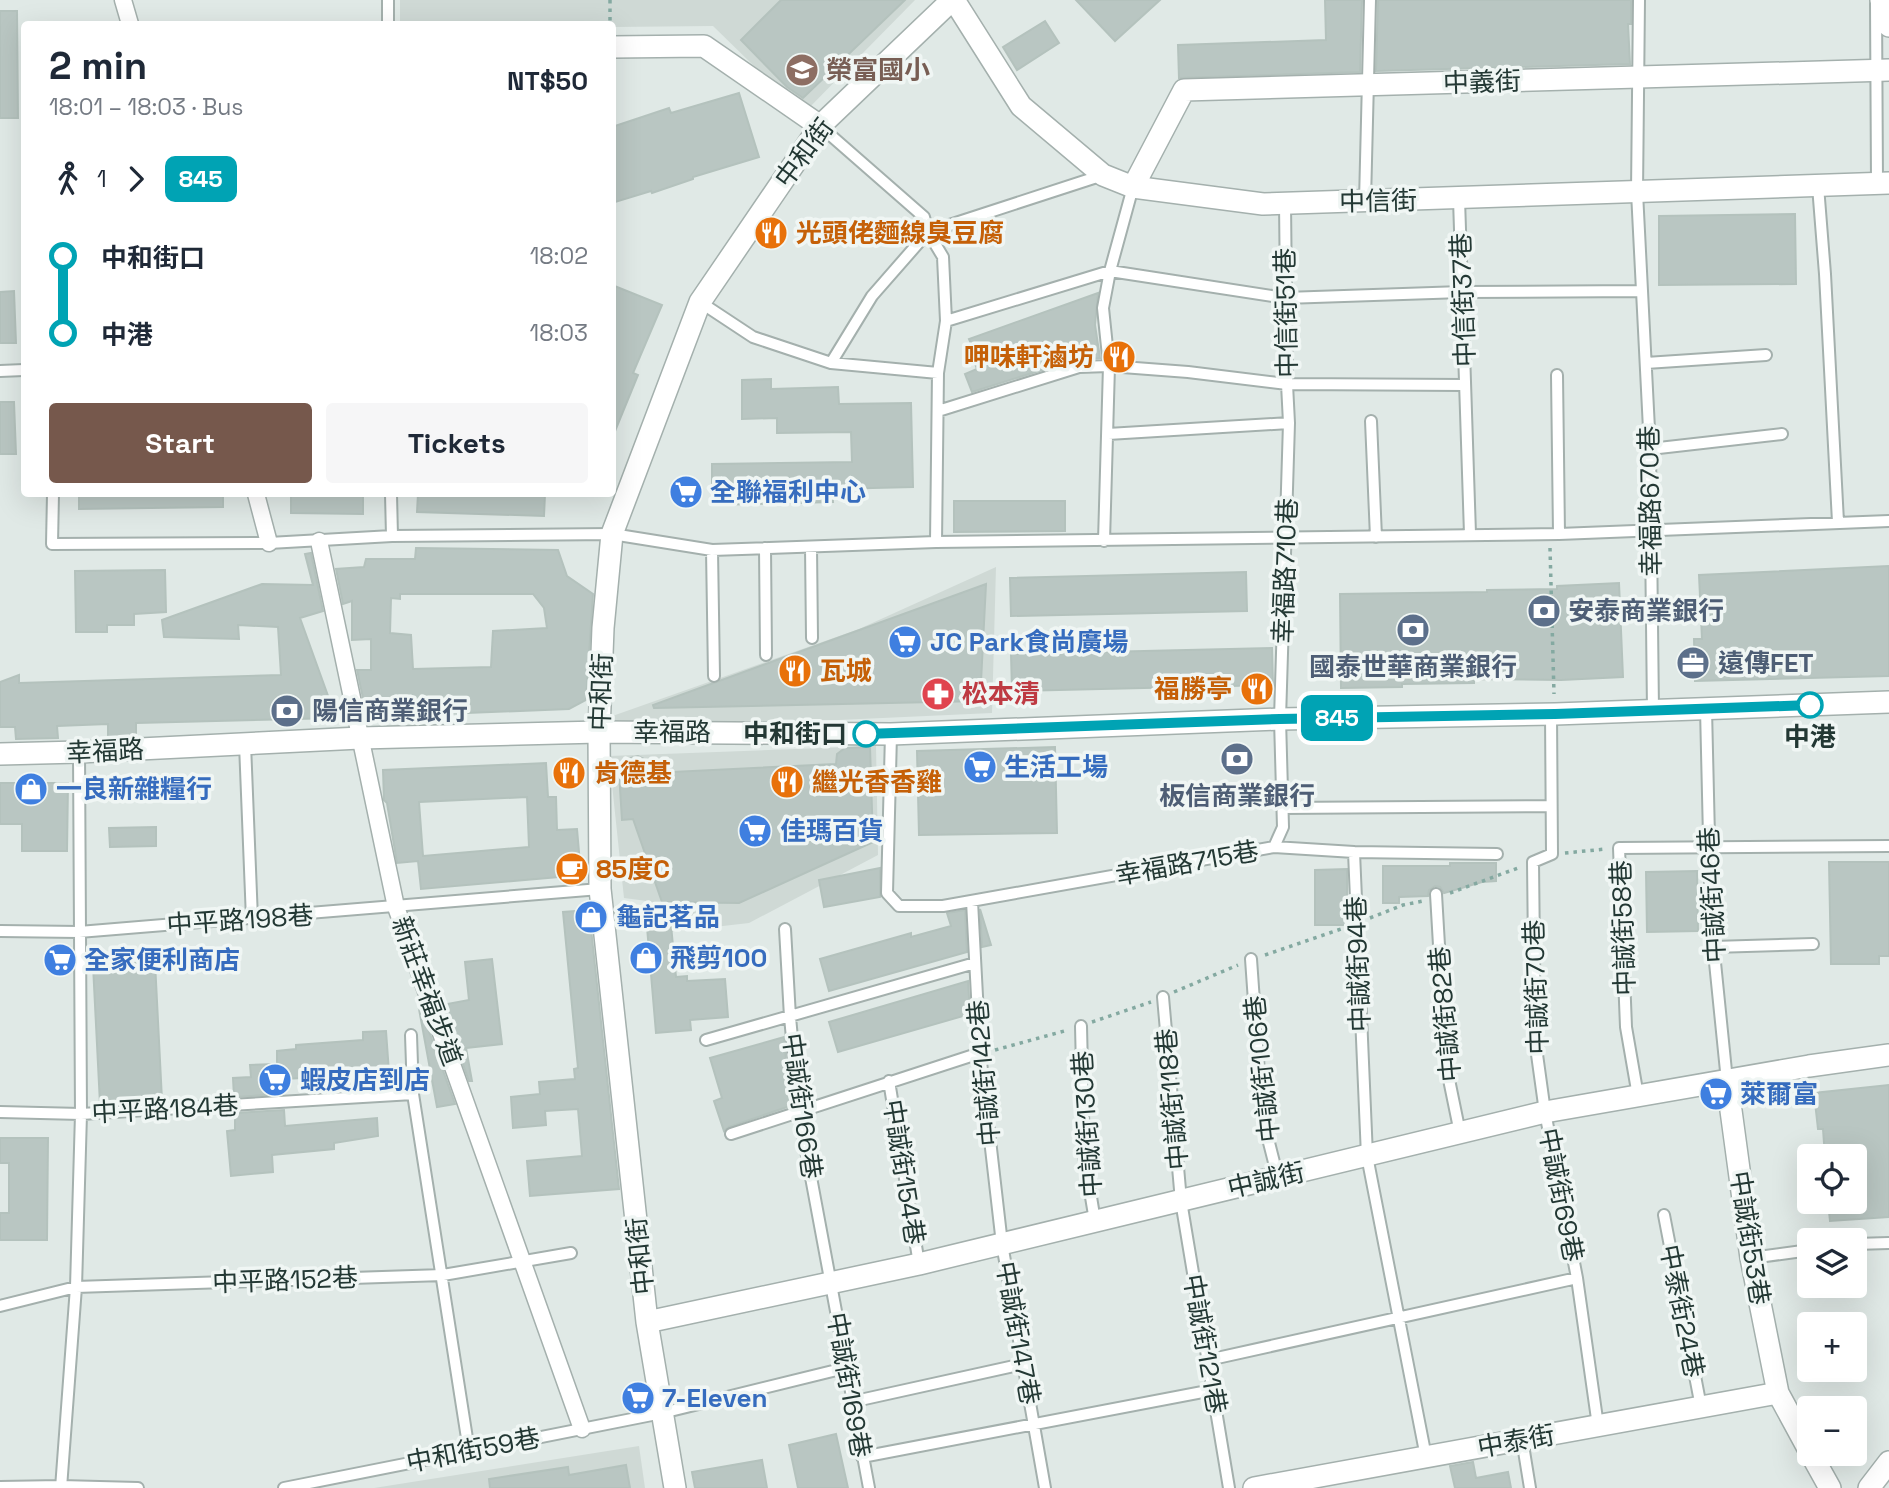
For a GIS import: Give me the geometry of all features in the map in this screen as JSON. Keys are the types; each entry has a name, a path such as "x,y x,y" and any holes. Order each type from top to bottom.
{"street":[{"path":"123,0 129,21"},
{"name":"中和街","path":"675,1488 647,1322 600,889 599,732 603,628 612,534 700,302 820,125 953,0"},
{"name":"中信街","path":"953,0 1021,106 1103,175 1133,187 1263,204 1883,183"},
{"path":"1881,0 1889,26"},
{"path":"616,47 704,46 820,125"},
{"name":"中義街","path":"1133,187 1184,90 1882,70"},
{"path":"258,497 269,543"},
{"name":"新莊幸福步道","path":"319,541 396,907 582,1429"},
{"name":"幸福路","path":"0,754 360,738 599,732 891,734 1280,719 1553,714 1889,702"},
{"name":"中誠街","path":"647,1322 919,1264 1545,1112 1809,1066 1889,1055"},
{"name":"中誠街53巷","path":"1727,1081 1751,1258 1778,1393 1797,1429"},
{"name":"中泰街","path":"1254,1488 1778,1393"},
{"path":"1869,1488 1889,1462"},
{"name":"中誠街53巷","path":"1817,1466 1830,1488"}],"lane":[{"path":"388,0 388,21"},
{"path":"1365,201 1370,0"},
{"name":"幸福路670巷","path":"1639,0 1637,192 1650,449 1653,710"},
{"path":"1876,0 1882,70 1883,183"},
{"path":"820,125 924,217 928,232 943,257 946,321 938,373 936,542"},
{"path":"831,363 872,296 928,232 1103,175"},
{"path":"1818,186 1838,522"},
{"path":"1104,541 1109,366 1103,308 1133,187"},
{"name":"中信街37巷","path":"1460,199 1470,534"},
{"name":"中信街51巷","path":"1284,203 1289,424"},
{"path":"946,321 1111,271 1285,298 1462,292 1642,291"},
{"path":"700,302 754,337 831,363 938,373"},
{"path":"1646,363 1766,355"},
{"path":"938,411 1079,367 1109,366 1188,372 1287,384 1465,385"},
{"path":"0,372 21,370"},
{"path":"1554,534 1557,375"},
{"path":"1371,421 1376,537"},
{"path":"1108,434 1289,424"},
{"name":"幸福路710巷","path":"1280,719 1289,424"},
{"path":"1650,449 1782,434"},
{"path":"53,497 52,544 269,543 393,536 612,534 712,550 936,542 1554,534 1889,521"},
{"path":"391,497 393,536"},
{"path":"811,547 812,638"},
{"path":"765,548 766,655"},
{"path":"712,550 714,676"},
{"name":"中誠街46巷","path":"1706,709 1713,947 1727,1081"},
{"path":"1552,854 1553,714"},
{"name":"幸福路715巷","path":"891,734 887,894 899,906 943,906 1275,847 1283,827 1280,719"},
{"path":"245,744 252,919"},
{"path":"61,1487 76,1287 81,1114 79,752"},
{"path":"1282,808 1551,806"},
{"name":"中誠街58巷","path":"1638,1096 1626,1027 1619,848 1889,846"},
{"path":"1275,847 1354,852 1497,854"},
{"name":"中誠街94巷","path":"1354,852 1367,1156 1426,1457"},
{"name":"中誠街70巷","path":"1545,1112 1535,1040 1534,862 1552,854"},
{"name":"中平路198巷","path":"0,931 79,932 600,889"},
{"name":"中誠街82巷","path":"1436,894 1446,1065 1460,1133"},
{"name":"中誠街142巷","path":"972,901 980,1053 1002,1244"},
{"name":"中誠街166巷","path":"785,929 799,1113 830,1283"},
{"path":"1713,947 1813,944"},
{"name":"中誠街106巷","path":"1251,959 1262,1115 1278,1178"},
{"path":"706,1040 975,963"},
{"name":"中誠街118巷","path":"1163,997 1181,1201"},
{"name":"中誠街130巷","path":"1081,1026 1084,1155 1095,1222"},
{"path":"411,1035 413,1094 469,1451"},
{"path":"731,1134 980,1053"},
{"name":"中誠街154巷","path":"889,1081 919,1264"},
{"name":"中平路184巷","path":"0,1112 81,1114 413,1094"},
{"name":"中誠街69巷","path":"1545,1112 1577,1278 1598,1426"},
{"name":"中誠街121巷","path":"1181,1201 1229,1488"},
{"name":"中泰街24巷","path":"1664,1215 1701,1407"},
{"path":"1867,1244 1889,1243"},
{"name":"中誠街147巷","path":"1002,1244 1045,1488"},
{"path":"1751,1258 1797,1252"},
{"name":"中平路152巷","path":"0,1306 76,1287 443,1275 570,1253"},
{"path":"1208,1360 1577,1278"},
{"name":"中誠街169巷","path":"830,1283 869,1488"},
{"path":"851,1402 1023,1364"},
{"name":"中和街59巷","path":"285,1488 662,1413 845,1368"},
{"path":"862,1457 1213,1390"},
{"path":"1522,1439 1530,1488"},
{"path":"0,1488 138,1488"}],"path":[{"path":"610,0 610,21"},
{"path":"1553,714 1554,534"},
{"path":"1552,854 1619,848"}],"shaded area":[{"name":"榮富國小","path":"400,0 915,0 803,114 713,26 616,27 616,21 400,21"},
{"name":"JC Park食尚廣場","path":"996,567 992,713 620,730 604,719 859,629"},
{"name":"佳瑪百貨","path":"876,746 878,855 749,923 653,934 647,901 624,898 609,756"},
{"path":"639,1446 645,1488 374,1488"}],"building":[{"path":"781,0 905,0 803,98 787,87 741,40"},
{"path":"1076,0 1160,0 1115,41"},
{"path":"1325,0 1362,0 1360,72 1179,78 1178,45 1326,40"},
{"path":"1378,0 1631,0 1631,24 1628,24 1630,64 1376,71"},
{"path":"0,11 17,11 18,118 0,118"},
{"path":"1045,21 1059,43 1017,70 1003,47"},
{"path":"739,93 759,157 652,193 651,191 616,202 616,126 669,108 671,113"},
{"path":"1795,214 1796,284 1659,285 1659,216"},
{"path":"616,287 662,305 633,373 638,375 616,429"},
{"path":"14,291 16,343 0,343 0,292"},
{"path":"1098,293 1095,325 1100,358 1077,359 972,392 965,374 977,369 969,339"},
{"path":"771,379 771,389 838,387 839,404 911,403 913,487 832,489 833,502 712,505 712,464 852,462 851,432 777,433 777,418 742,419 742,380"},
{"path":"0,402 14,402 16,454 0,454"},
{"path":"79,497 223,497 223,507 79,509"},
{"path":"291,497 363,497 363,514 291,513"},
{"path":"418,497 545,497 544,516 417,512"},
{"path":"954,501 1065,501 1065,531 954,532"},
{"path":"416,548 558,550 567,576 593,594 586,700 569,709 367,717 357,670 371,670 371,639 352,640 352,601 343,604 336,569 364,567 366,559 415,559","holes":["400,594 533,594 544,608 547,628 493,631 491,667 413,669 411,635 390,633 391,598 400,599"]},
{"path":"311,553 323,611 300,618 336,718 136,723 136,736 114,737 108,737 108,724 57,726 58,738 16,739 15,727 0,727 0,682 19,675 19,683 281,675 278,627 238,625 239,639 164,637 162,620 262,584 313,585 305,554"},
{"path":"1889,566 1889,676 1695,681 1694,639 1702,639 1699,575"},
{"path":"165,570 166,612 134,614 134,625 107,625 107,632 76,632 75,571"},
{"path":"1246,572 1247,611 1011,616 1010,578"},
{"path":"1619,583 1623,677 1561,680 1474,679 1474,683 1341,688 1340,594 1487,592"},
{"name":"JC Park食尚廣場","path":"986,584 980,701 654,708 653,705"},
{"path":"1272,648 1273,685 1012,691 1011,654"},
{"name":"佳瑪百貨","path":"870,747 873,842 739,903 662,902 633,819 622,820 619,772 627,759 638,756 648,761 652,773 836,764 837,754 845,748"},
{"path":"1055,747 1057,833 919,835 917,751"},
{"path":"546,763 548,797 556,797 557,830 577,829 581,875 421,889 418,861 397,863 387,803 384,800 383,770","holes":["527,797 529,847 423,856 419,802"]},
{"path":"0,783 68,783 67,851 22,851 22,824 0,824"},
{"path":"156,827 156,846 110,847 109,828"},
{"path":"1829,862 1889,862 1889,956 1879,956 1879,964 1831,964"},
{"path":"1450,863 1496,863 1496,881 1482,882 1444,893 1440,887 1435,886 1429,890 1428,896 1399,897 1399,903 1383,903 1383,866 1450,866"},
{"path":"880,868 880,897 824,907 819,880"},
{"path":"1347,869 1347,925 1315,925 1315,870"},
{"path":"1697,871 1698,931 1647,932 1646,872"},
{"path":"980,909 991,945 982,947"},
{"path":"589,910 619,1189 530,1196 527,1161 582,1156 578,1109 545,1111 546,1125 513,1128 511,1097 540,1094 539,1082 575,1079 574,1069 578,1068 563,912"},
{"path":"965,910 967,952 829,991 820,959 911,933 911,937 951,926 947,913"},
{"path":"671,925 676,977 687,976 687,981 725,979 728,1017 690,1020 691,1030 656,1033 647,927"},
{"path":"492,959 502,1044 466,1048 472,1081 469,1081 442,1005 469,1000 465,962"},
{"path":"155,962 162,1100 100,1104 93,965"},
{"path":"968,981 970,1014 838,1052 829,1022"},
{"path":"421,1009 455,1104 437,1107"},
{"path":"386,1031 390,1086 369,1088 368,1075 282,1079 283,1094 234,1097 233,1078 251,1077 250,1065 277,1064 277,1051 296,1049 296,1045 363,1040 363,1032"},
{"path":"784,1037 790,1106 724,1131 714,1101 722,1098 710,1058"},
{"path":"1889,1085 1889,1217 1830,1221 1829,1214 1867,1214 1867,1144 1824,1144 1823,1129 1818,1129 1814,1093"},
{"path":"284,1110 285,1126 377,1118 378,1136 334,1143 334,1149 272,1155 273,1172 231,1176 227,1131 235,1130 235,1113"},
{"path":"0,1138 48,1138 47,1240 0,1240 0,1213 9,1213 9,1163 0,1163"},
{"path":"836,1434 848,1488 798,1488 789,1445"},
{"path":"762,1460 767,1488 695,1488 692,1472"},
{"path":"1473,1462 1476,1478 1508,1472 1511,1488 1455,1488 1450,1466"},
{"path":"626,1465 630,1488 490,1488 489,1479 568,1467 569,1475"}],"bus line":[{"name":"845","path":"866,734 1280,719 1555,714 1810,705"}],"place":[{"name":"榮富國小","path":"802,70"},
{"name":"光頭佬麵線臭豆腐","path":"771,233"},
{"name":"呷味軒滷坊","path":"1119,357"},
{"name":"全聯福利中心","path":"686,492"},
{"name":"安泰商業銀行","path":"1544,611"},
{"name":"國泰世華商業銀行","path":"1413,630"},
{"name":"JC Park食尚廣場","path":"905,642"},
{"name":"遠傳FET","path":"1693,663"},
{"name":"瓦城","path":"795,671"},
{"name":"福勝亭","path":"1257,689"},
{"name":"松本清","path":"938,694"},
{"name":"中港","path":"1810,705"},
{"name":"陽信商業銀行","path":"287,711"},
{"name":"中和街口","path":"866,734"},
{"name":"板信商業銀行","path":"1237,759"},
{"name":"生活工場","path":"980,767"},
{"name":"肯德基","path":"569,773"},
{"name":"繼光香香雞","path":"787,782"},
{"name":"一良新雜糧行","path":"31,789"},
{"name":"佳瑪百貨","path":"755,831"},
{"name":"85度C","path":"572,869"},
{"name":"龜記茗品","path":"591,917"},
{"name":"飛剪100","path":"646,958"},
{"name":"全家便利商店","path":"60,960"},
{"name":"蝦皮店到店","path":"275,1080"},
{"name":"萊爾富","path":"1716,1094"},
{"name":"7-Eleven","path":"638,1398"}]}
